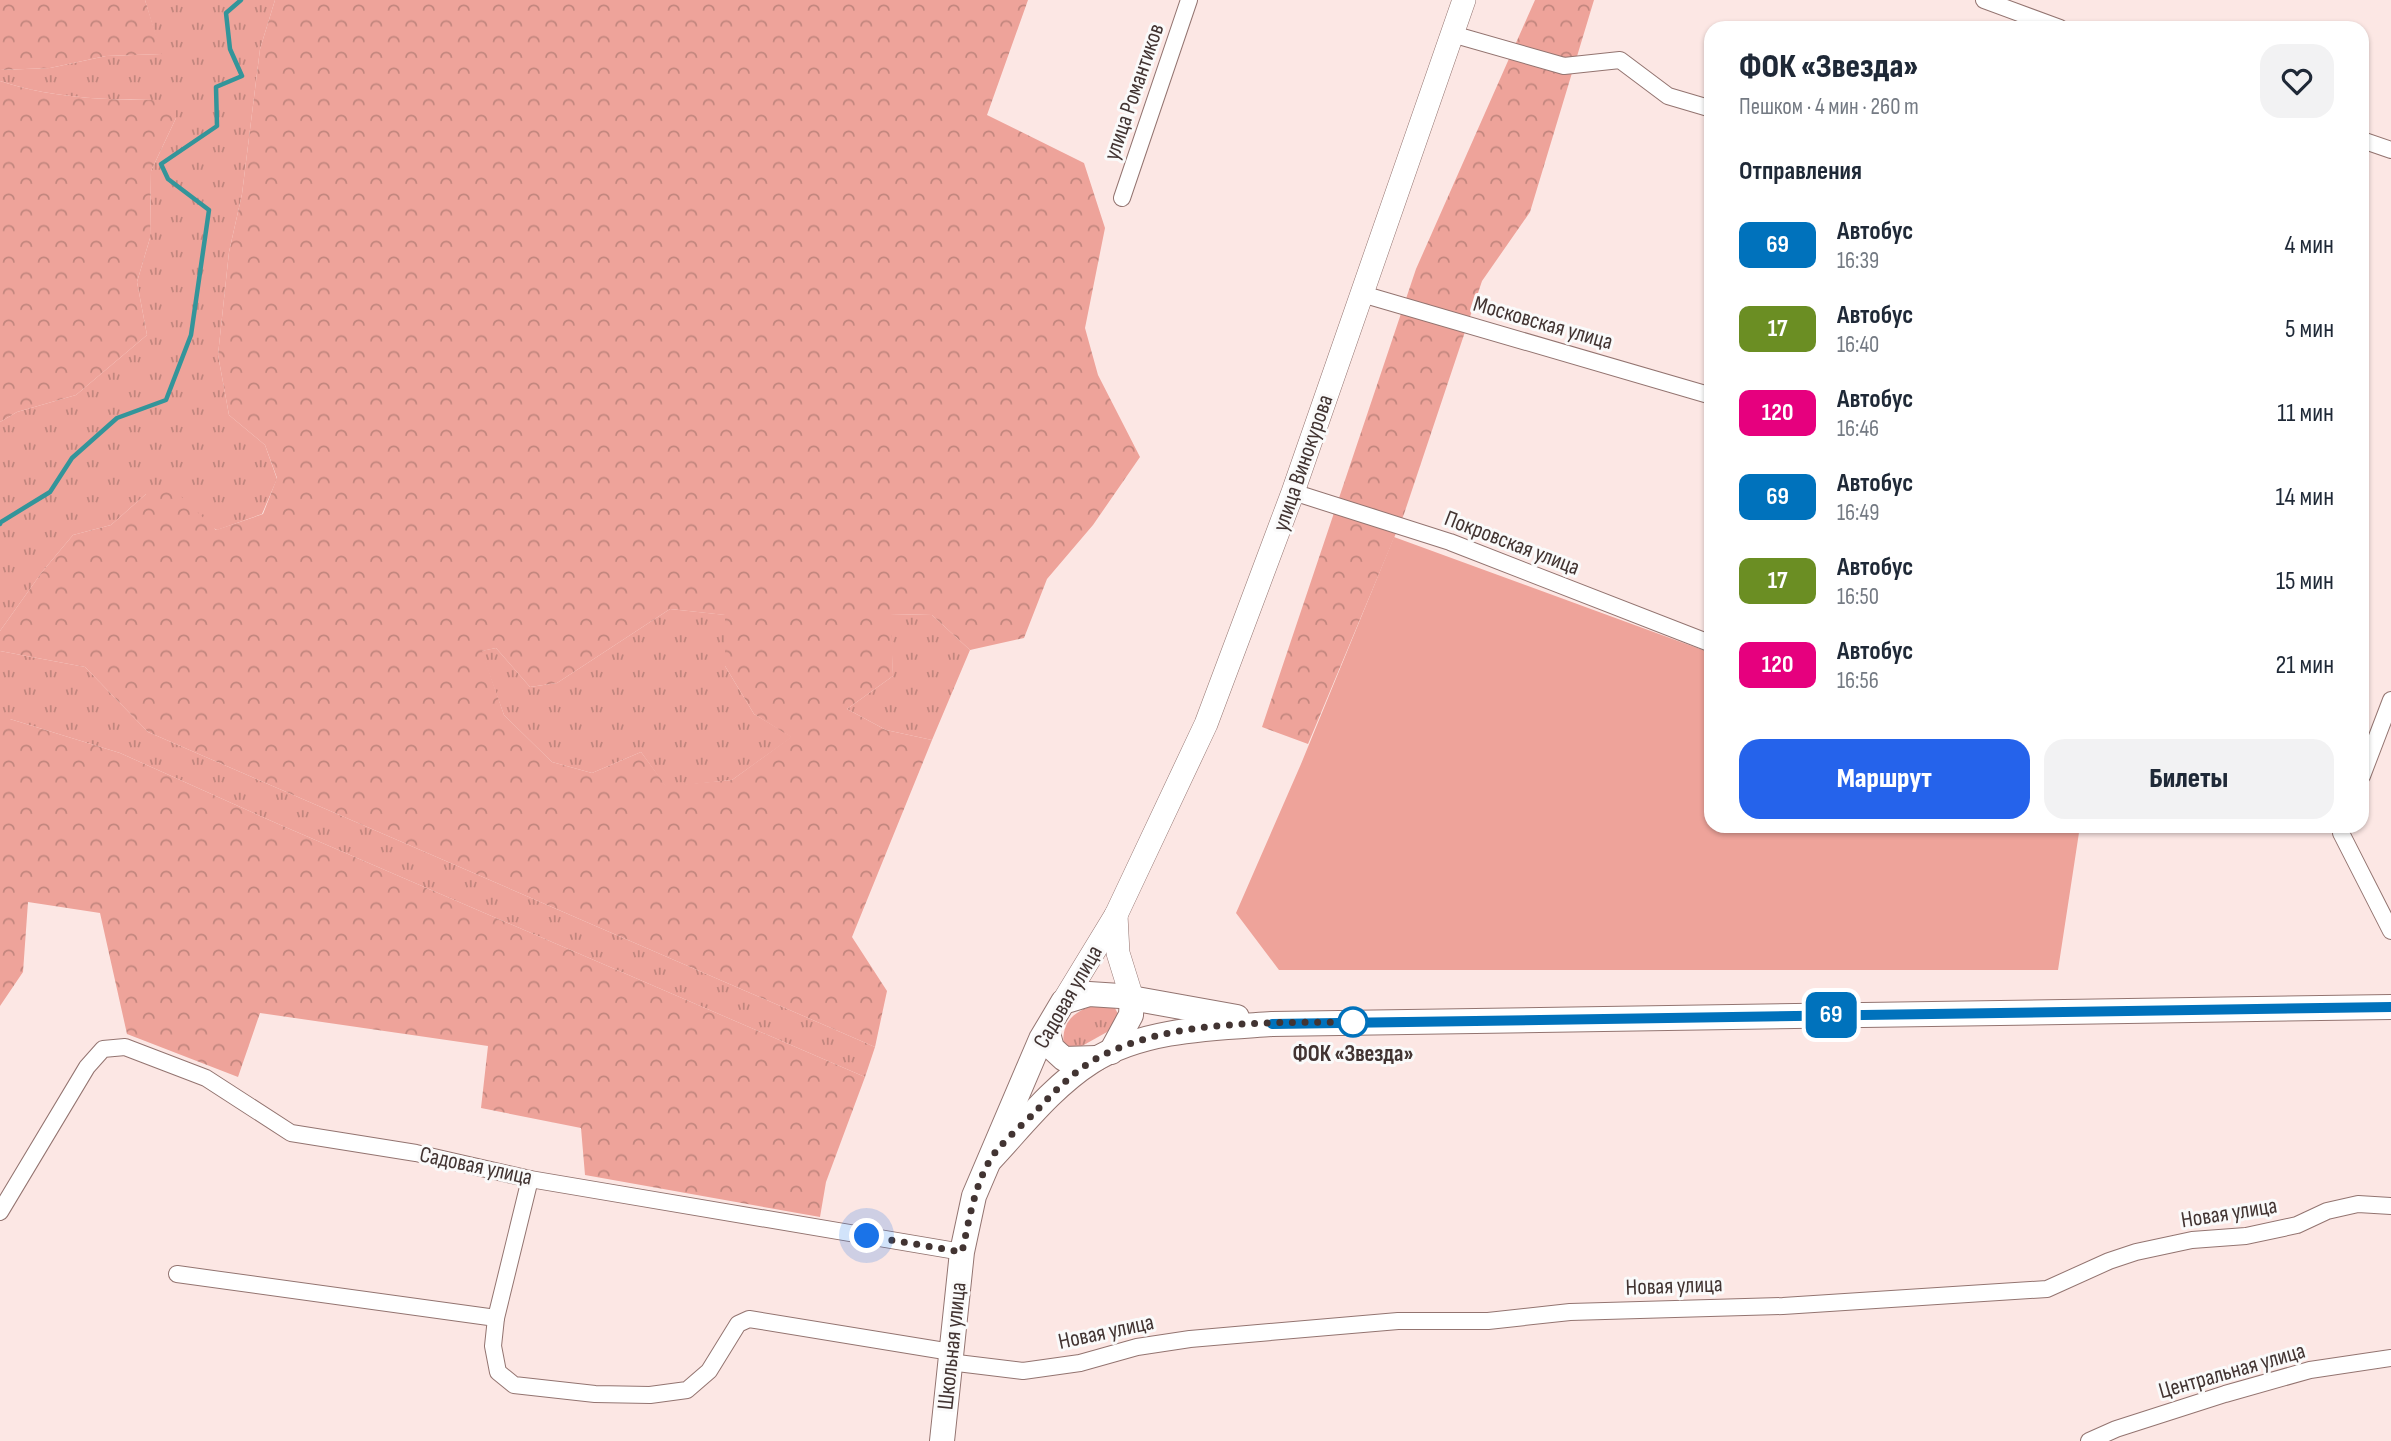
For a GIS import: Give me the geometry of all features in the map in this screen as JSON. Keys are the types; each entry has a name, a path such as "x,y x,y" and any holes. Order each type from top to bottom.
{"main road":[{"name":"улица Винокурова","path":"1116,915 1206,724 1293,492 1464,0"},
{"name":"Садовая улица","path":"1116,915 1118,953 1132,998"},
{"name":"Садовая улица","path":"962,1252 974,1196 1041,1039 1116,915"},
{"path":"1063,1002 1089,994 1132,998 1272,1024"},
{"path":"1105,1055 1131,1015 1132,998"},
{"path":"1047,1030 1052,1048 1064,1059 1105,1055 1159,1035 1194,1029 1272,1024 2391,1007"},
{"name":"Садовая улица","path":"991,1159 1062,1085 1105,1055"},
{"name":"Школьная улица","path":"942,1441 962,1252"}],"street":[{"name":"улица Романтиков","path":"1122,198 1189,0"},
{"path":"1984,0 2041,21"},
{"path":"1452,34 1564,66 1619,60 1668,96 1704,107"},
{"path":"2369,142 2391,150"},
{"name":"Московская улица","path":"1362,294 1704,394"},
{"name":"Покровская улица","path":"1293,492 1450,542 1704,641"},
{"path":"2369,758 2391,700"},
{"path":"2342,833 2391,930"},
{"name":"Садовая улица","path":"0,1212 87,1067 103,1049 125,1047 206,1078 291,1133 416,1153 530,1179 962,1252"},
{"path":"530,1179 496,1318 493,1346 498,1372 514,1385 595,1394 650,1395 687,1390 709,1371 738,1324 749,1319 950,1357"},
{"name":"Новая улица","path":"950,1357 1023,1371 1080,1363 1137,1347 1190,1339 1398,1321 1488,1321 1570,1312 1783,1306 2047,1289 2136,1252 2192,1240 2246,1236 2297,1225 2326,1211 2358,1204 2391,1206"},
{"path":"177,1274 496,1318"},
{"name":"Центральная улица","path":"2090,1441 2116,1429 2310,1370 2391,1358"}],"green space":[{"path":"0,0 145,0 162,54 106,56 50,68 0,70"},
{"path":"145,0 275,0 260,49 242,194 229,252 218,355 229,415 265,445 277,479 262,514 217,530 146,494 111,525 73,535 42,572 0,631 0,422 17,412 76,395 147,335 137,282 150,238 151,171 176,118 175,100 109,99 43,92 0,81 0,70 50,68 106,56 161,54"},
{"path":"275,0 1028,0 987,115 1084,163 1105,228 1085,328 1098,375 1140,457 1093,525 1047,579 1024,638 970,650 932,615 891,614 893,676 847,709 886,730 932,740 852,937 887,991 875,1047 148,732 85,667 0,651 0,631 42,572 73,535 111,525 146,494 166,482 216,530 263,514 277,478 265,445 229,415 218,355 229,252 242,194 260,49","holes":["670,609 725,615 725,666 754,714 791,737 732,780 666,786 641,752 592,773 552,762 504,715 482,651 496,648 530,687 557,683"]},
{"path":"1535,0 1594,0 1530,212 1482,281 1404,514 1308,744 1262,727 1416,269"},
{"path":"0,81 65,95 176,100 176,118 151,171 150,238 137,282 147,335 76,395 17,412 0,422"},
{"path":"1394,537 1704,650 1704,833 2079,833 2058,970 1279,970 1236,913 1301,764"},
{"path":"670,609 726,615 725,666 754,714 792,737 732,780 666,787 641,752 592,773 552,762 504,715 481,651 496,648 530,687 557,683"},
{"path":"890,614 932,615 970,650 932,740 886,730 847,709 893,676"},
{"path":"0,651 85,667 148,732 875,1047 865,1077 120,753 10,719 0,719"},
{"path":"0,719 10,719 120,753 865,1077 826,1182 820,1217 585,1175 581,1128 481,1108 488,1046 260,1013 238,1077 127,1034 100,913 28,902 23,972 0,1006"},
{"path":"1099,1004 1114,1006 1120,1018 1107,1032 1073,1051 1064,1048 1064,1031 1071,1018 1082,1010"}],"waterway":[{"path":"0,524 50,492 72,458 117,418 166,400 191,335 209,210 168,179 161,164 217,126 216,87 242,76 230,49 226,13 241,0"}],"bus line":[{"name":"69","path":"1272,1024 2391,1007"}],"place":[{"name":"ФОК «Звезда»","path":"1353,1022"}],"route":[{"path":"867,1236 962,1252 974,1196 991,1159 1062,1085 1090,1062 1111,1052 1159,1035 1194,1029 1357,1022 1353,1022"}]}
